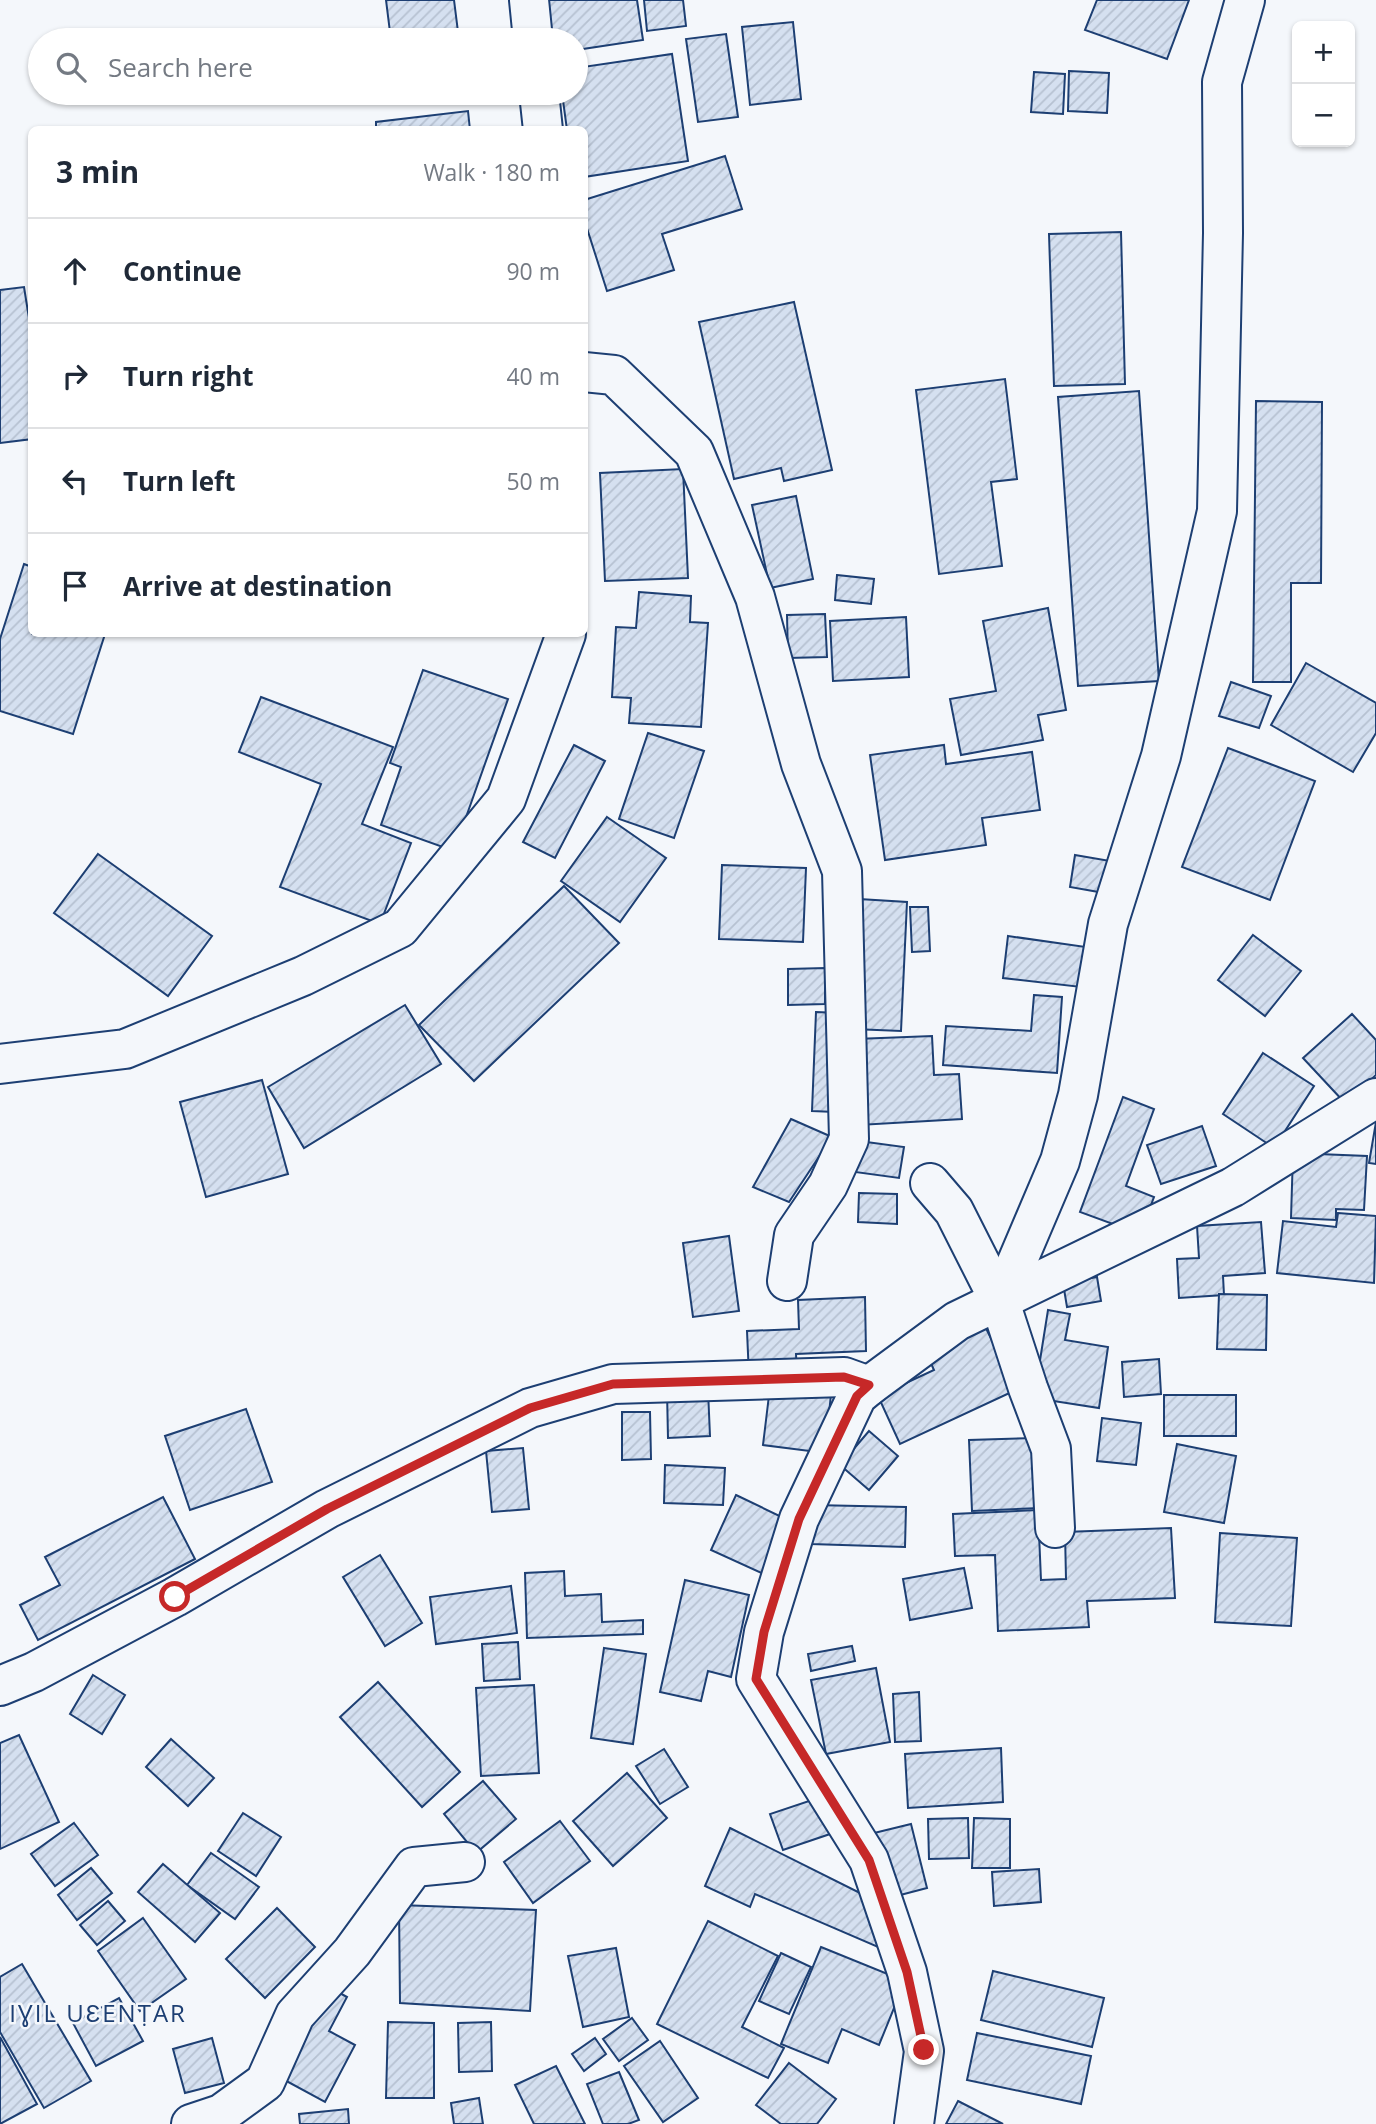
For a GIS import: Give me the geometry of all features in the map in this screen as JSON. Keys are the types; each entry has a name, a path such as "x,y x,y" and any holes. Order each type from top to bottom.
{"street":[{"path":"529,0 532,28"},
{"path":"1000,1302 1060,1161 1079,1095 1108,924 1161,756 1217,511 1223,233 1222,82 1245,0"},
{"path":"540,105 543,126"},
{"path":"588,372 614,375 694,452 755,597 801,764 842,871 849,1139 828,1185 794,1235 787,1281"},
{"path":"0,1064 125,1049 303,976 400,928 506,799 565,637"},
{"path":"914,2124 924,2050 907,1972 869,1860 756,1679 764,1632 799,1519 857,1396 869,1385 957,1321 1233,1187 1376,1098"},
{"path":"930,1183 954,1211 1000,1302 1051,1449 1055,1528"},
{"path":"0,1686 34,1672 175,1597 327,1509 530,1408 613,1384 844,1377 869,1385"},
{"path":"191,2124 221,2114 265,2082 295,2015 352,1952 414,1867 465,1863"}],"building":[{"path":"386,0 454,0 458,28 390,28"},
{"path":"546,0 637,0 643,40 588,48 588,28 550,28"},
{"path":"644,0 683,0 686,26 647,31"},
{"path":"1097,0 1189,0 1167,59 1085,30"},
{"path":"793,22 801,99 750,105 742,27"},
{"path":"726,34 738,117 698,122 686,39"},
{"path":"672,54 688,161 588,176 588,126 566,126 564,105 588,105 588,66"},
{"path":"1069,71 1109,73 1107,113 1068,111"},
{"path":"1034,72 1065,74 1063,114 1031,112"},
{"path":"468,111 470,126 376,126 376,122"},
{"path":"725,156 742,209 662,234 674,270 607,291 588,232 588,199"},
{"path":"1121,232 1125,384 1054,386 1049,234"},
{"path":"24,287 28,312 28,440 0,443 0,290"},
{"path":"794,302 832,470 784,481 781,468 734,479 699,322"},
{"path":"1005,379 1017,479 991,482 1002,566 939,574 916,390"},
{"path":"1139,391 1159,681 1078,686 1058,397"},
{"path":"1256,401 1322,402 1321,583 1291,583 1291,682 1253,682"},
{"path":"683,469 688,578 605,581 600,473"},
{"path":"796,496 813,579 770,588 752,505"},
{"path":"24,564 28,566 28,637 104,637 73,734 0,711 0,639"},
{"path":"837,575 874,579 871,604 835,600"},
{"path":"639,592 691,596 690,622 708,623 701,727 629,723 631,698 612,697 616,627 636,628"},
{"path":"1048,608 1066,710 1038,715 1043,740 961,755 950,699 996,691 983,621"},
{"path":"825,614 827,657 788,658 787,615"},
{"path":"906,617 909,677 833,681 830,621"},
{"path":"1306,663 1376,703 1376,733 1353,772 1271,725"},
{"path":"423,670 508,699 454,851 381,825 401,767 390,763"},
{"path":"1231,682 1271,696 1259,728 1219,716"},
{"path":"261,697 393,747 362,824 411,843 380,924 280,887 321,784 239,752"},
{"path":"648,733 704,751 674,838 619,819"},
{"path":"574,745 605,761 555,858 523,842"},
{"path":"944,745 946,764 1032,752 1040,810 982,818 986,845 885,860 870,755"},
{"path":"1228,748 1315,781 1270,900 1182,867"},
{"path":"607,817 666,858 620,922 561,881"},
{"path":"98,854 212,936 168,996 54,913"},
{"path":"1075,855 1116,862 1110,894 1070,887"},
{"path":"722,865 806,868 803,942 719,939"},
{"path":"564,886 619,943 474,1081 419,1025"},
{"path":"859,899 907,902 901,1031 853,1029"},
{"path":"910,907 928,907 930,951 912,952"},
{"path":"1253,935 1301,971 1265,1016 1218,980"},
{"path":"1008,936 1086,947 1081,987 1003,978"},
{"path":"825,968 825,1004 788,1005 788,969"},
{"path":"1034,995 1062,997 1057,1073 943,1065 946,1026 1031,1031"},
{"path":"405,1005 441,1064 304,1148 268,1087"},
{"path":"816,1012 839,1013 835,1112 812,1111"},
{"path":"1352,1014 1376,1040 1376,1075 1345,1103 1303,1058"},
{"path":"932,1036 934,1075 959,1074 962,1119 859,1125 856,1039"},
{"path":"1263,1053 1314,1086 1274,1148 1223,1114"},
{"path":"262,1080 288,1174 206,1197 180,1102"},
{"path":"1123,1097 1154,1109 1126,1186 1154,1197 1140,1234 1080,1212"},
{"path":"791,1119 832,1137 789,1202 753,1187"},
{"path":"1376,1122 1376,1164 1369,1163"},
{"path":"1202,1126 1216,1166 1161,1184 1147,1145"},
{"path":"859,1141 904,1147 899,1178 855,1172"},
{"path":"1293,1153 1367,1156 1364,1210 1336,1209 1336,1220 1291,1218"},
{"path":"859,1193 897,1194 897,1224 858,1222"},
{"path":"1338,1213 1376,1216 1374,1283 1277,1273 1283,1221 1336,1227"},
{"path":"1261,1222 1265,1273 1223,1276 1224,1295 1179,1298 1177,1259 1199,1258 1197,1226"},
{"path":"729,1236 739,1311 693,1317 683,1243"},
{"path":"1097,1277 1101,1301 1067,1307 1063,1283"},
{"path":"1219,1294 1267,1295 1266,1350 1217,1349"},
{"path":"865,1297 866,1351 796,1354 797,1374 749,1376 747,1331 799,1329 798,1300"},
{"path":"1048,1310 1070,1314 1065,1340 1108,1347 1099,1408 1034,1398"},
{"path":"982,1320 1016,1390 900,1444 878,1396 934,1370 924,1348"},
{"path":"1159,1359 1161,1394 1124,1397 1122,1362"},
{"path":"770,1387 831,1394 825,1453 763,1445"},
{"path":"708,1390 710,1436 668,1438 667,1391"},
{"path":"1164,1395 1236,1395 1236,1436 1164,1436"},
{"path":"246,1409 272,1482 190,1510 165,1436"},
{"path":"622,1412 650,1412 651,1459 622,1460"},
{"path":"1102,1418 1141,1423 1136,1465 1097,1461"},
{"path":"869,1431 898,1456 869,1490 840,1465"},
{"path":"1037,1438 1040,1508 972,1511 969,1440"},
{"path":"1177,1444 1236,1456 1224,1523 1164,1512"},
{"path":"523,1448 529,1509 492,1512 486,1451"},
{"path":"665,1465 725,1468 723,1505 664,1503"},
{"path":"736,1495 790,1521 766,1575 711,1550"},
{"path":"163,1497 195,1559 38,1640 20,1605 60,1585 45,1557"},
{"path":"812,1505 906,1507 905,1547 811,1544"},
{"path":"1038,1510 1041,1580 1066,1579 1065,1532 1171,1528 1175,1598 1087,1601 1089,1627 998,1631 995,1555 955,1556 953,1514"},
{"path":"1220,1533 1297,1538 1291,1626 1215,1622"},
{"path":"380,1555 422,1623 385,1646 343,1577"},
{"path":"964,1568 972,1608 910,1620 903,1579"},
{"path":"564,1571 565,1596 601,1594 602,1622 643,1620 643,1634 527,1638 525,1573"},
{"path":"685,1580 749,1595 731,1677 708,1671 701,1701 660,1692"},
{"path":"511,1586 517,1633 436,1644 430,1597"},
{"path":"518,1642 520,1679 484,1681 482,1644"},
{"path":"852,1646 855,1661 811,1671 808,1654"},
{"path":"604,1648 646,1654 633,1744 591,1738"},
{"path":"876,1668 890,1742 826,1754 811,1680"},
{"path":"93,1675 125,1695 102,1734 70,1714"},
{"path":"378,1682 460,1772 422,1807 340,1717"},
{"path":"534,1685 539,1773 481,1776 476,1688"},
{"path":"919,1692 921,1741 895,1742 893,1694"},
{"path":"19,1735 59,1822 0,1849 0,1743"},
{"path":"171,1739 214,1778 188,1806 146,1767"},
{"path":"1001,1748 1003,1802 908,1808 905,1754"},
{"path":"664,1749 688,1787 660,1804 636,1766"},
{"path":"627,1773 667,1818 613,1866 573,1821"},
{"path":"483,1781 516,1819 476,1853 444,1814"},
{"path":"818,1798 830,1834 783,1850 770,1814"},
{"path":"243,1813 281,1837 256,1876 218,1851"},
{"path":"968,1818 969,1858 929,1859 928,1819"},
{"path":"974,1818 1010,1819 1010,1868 972,1868"},
{"path":"560,1821 590,1861 533,1903 504,1862"},
{"path":"74,1823 98,1855 55,1886 31,1854"},
{"path":"911,1824 927,1888 885,1899 870,1834"},
{"path":"730,1828 874,1900 878,1947 755,1894 750,1907 705,1886"},
{"path":"211,1853 259,1887 235,1919 187,1885"},
{"path":"163,1864 220,1913 195,1942 138,1892"},
{"path":"91,1868 112,1893 77,1920 58,1895"},
{"path":"1039,1869 1041,1902 994,1906 992,1872"},
{"path":"108,1901 125,1921 97,1945 80,1925"},
{"path":"399,1905 536,1910 530,2011 400,2003"},
{"path":"277,1908 315,1947 265,1998 226,1959"},
{"path":"143,1918 186,1979 140,2011 98,1951"},
{"path":"708,1921 778,1956 742,2027 784,2048 768,2078 657,2024"},
{"path":"821,1947 905,1981 879,2045 842,2029 828,2063 781,2044"},
{"path":"616,1948 629,2017 583,2027 568,1956"},
{"path":"781,1953 811,1967 789,2014 759,2001"},
{"path":"22,1964 91,2081 44,2108 0,2032 0,1977"},
{"path":"993,1971 1104,1998 1092,2047 981,2020"},
{"path":"327,1986 347,1997 329,2031 355,2045 325,2102 279,2077"},
{"path":"119,1998 143,2041 96,2066 73,2023"},
{"path":"632,2018 648,2040 619,2061 603,2039"},
{"path":"388,2022 434,2023 434,2098 386,2098"},
{"path":"491,2022 492,2071 459,2072 458,2023"},
{"path":"977,2033 1091,2056 1081,2104 967,2080"},
{"path":"0,2037 37,2104 0,2124"},
{"path":"212,2038 224,2083 185,2093 173,2049"},
{"path":"595,2038 606,2054 584,2071 572,2054"},
{"path":"660,2041 698,2098 663,2122 624,2066"},
{"path":"789,2063 836,2099 817,2124 781,2124 756,2105"},
{"path":"556,2066 585,2124 534,2124 515,2085"},
{"path":"619,2072 639,2120 628,2124 603,2124 587,2084"},
{"path":"479,2098 483,2124 454,2124 451,2103"},
{"path":"958,2101 1003,2124 946,2124"},
{"path":"348,2109 349,2124 300,2124 299,2114"}],"district":[{"name":"IƔIL UƐENṬAR","path":"98,2014"}],"route":[{"path":"175,1597 327,1509 530,1408 613,1384 844,1377 869,1385 857,1396 799,1519 764,1632 756,1679 869,1860 907,1972 924,2050"}]}
